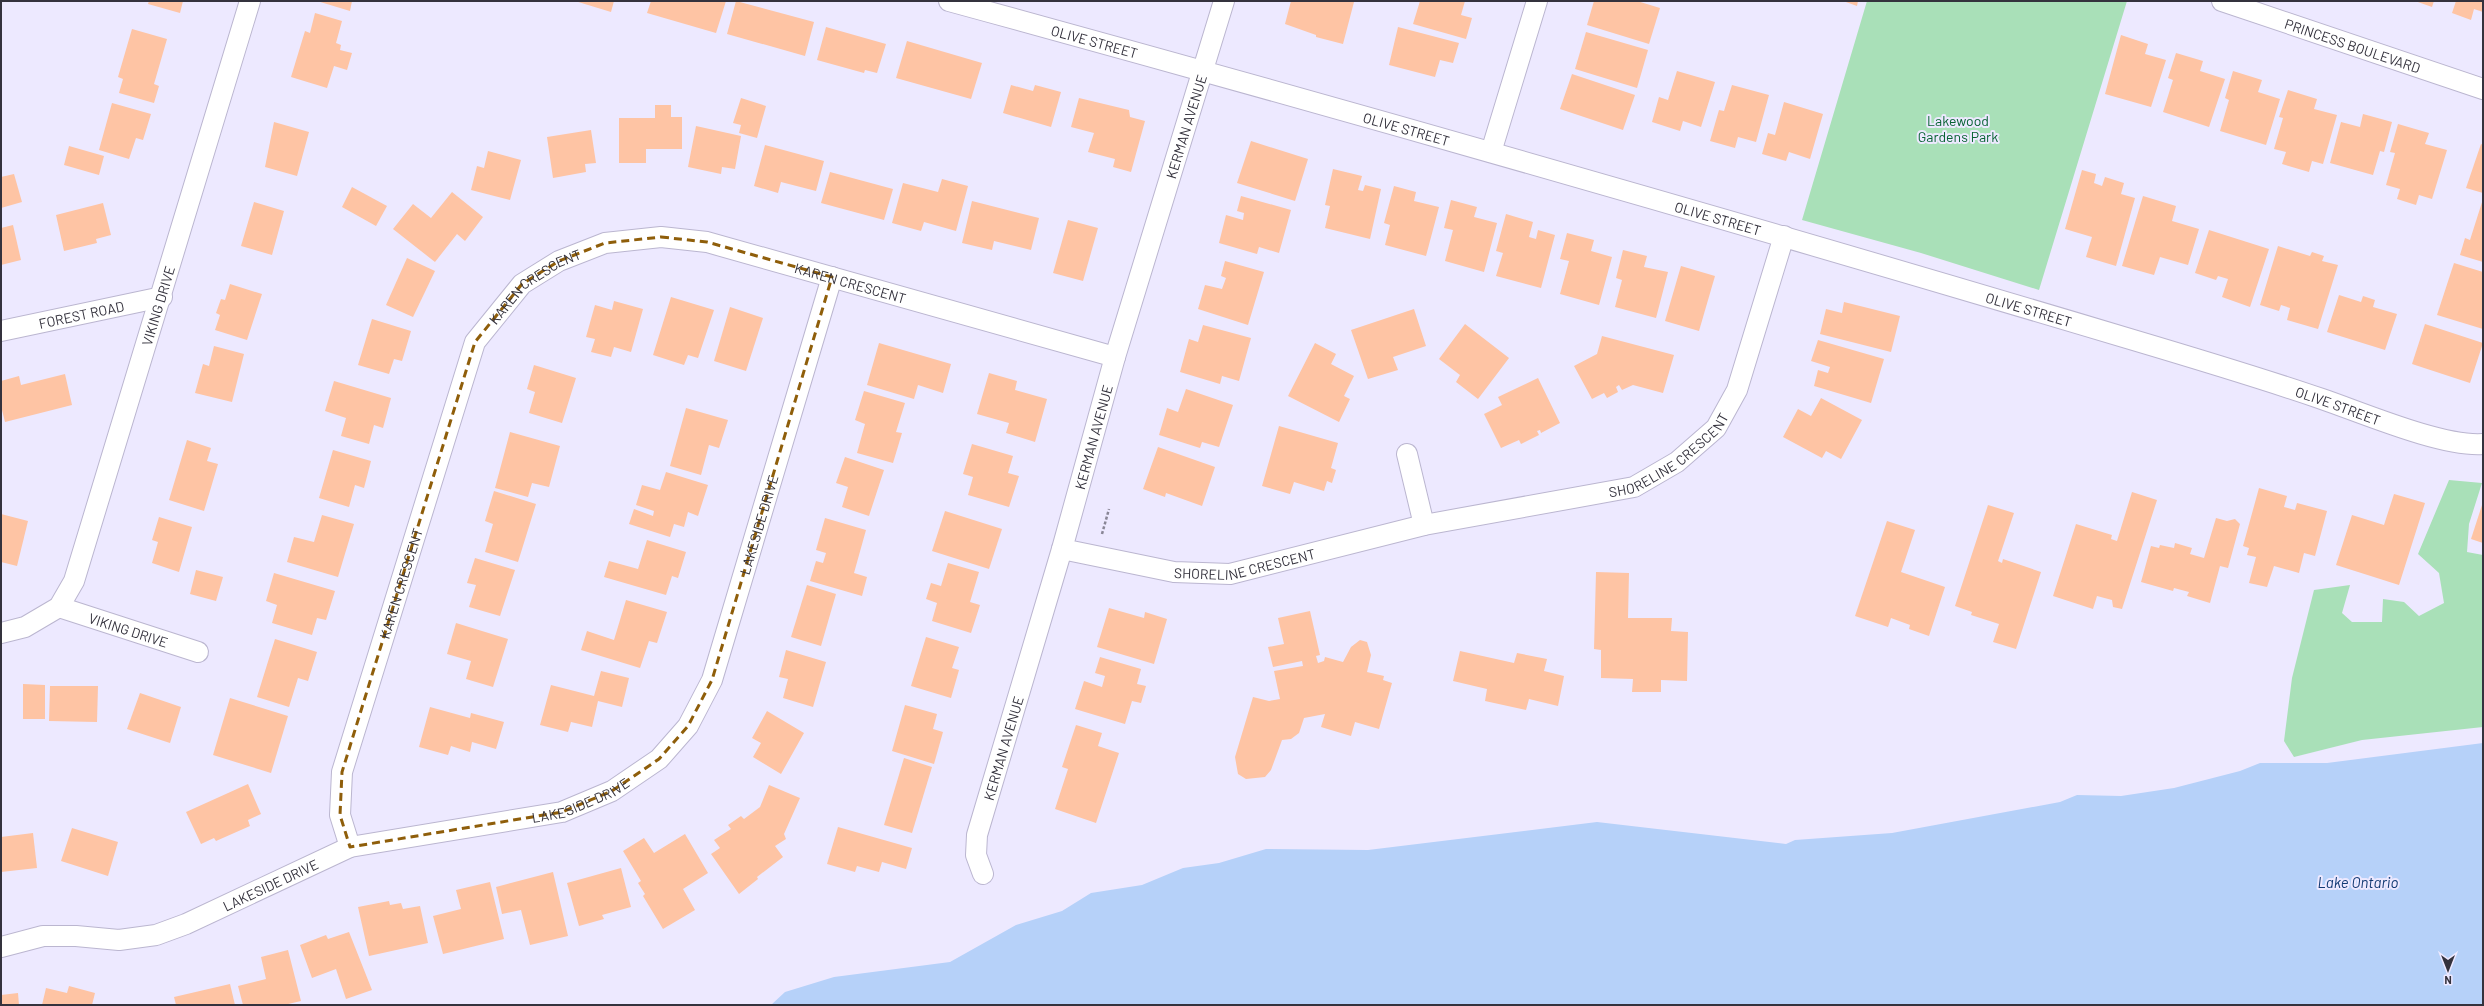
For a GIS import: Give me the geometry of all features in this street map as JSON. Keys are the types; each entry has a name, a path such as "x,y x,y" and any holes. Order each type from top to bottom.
{"street":[{"name":"VIKING DRIVE","path":"1,633 25,627 59,607 74,581 162,297 250,1"},
{"name":"OLIVE STREET","path":"949,1 1204,71 1784,236 2244,372 2414,431 2468,445 2483,444"},
{"name":"KERMAN AVENUE","path":"983,874 976,855 977,835 1062,549 1115,357 1204,71 1224,1"},
{"path":"1491,152 1537,1"},
{"name":"PRINCESS BOULEVARD","path":"2222,1 2483,89"},
{"name":"SHORELINE CRESCENT","path":"1062,549 1174,572 1230,574 1424,525 1634,487 1677,462 1716,428 1737,390 1784,236"},
{"name":"KAREN CRESCENT","path":"350,847 340,815 344,765 475,342 522,284 559,261 605,243 661,237 707,242 1115,357"},
{"name":"LAKESIDE DRIVE","path":"1,947 43,936 76,936 119,940 156,935 186,924 350,847 562,812 612,791 659,760 688,726 712,680 832,277"},
{"name":"FOREST ROAD","path":"1,332 162,297"},
{"path":"1407,454 1424,525"},
{"name":"VIKING DRIVE","path":"59,607 198,652"}],"highlighted area":[{"path":"661,237 707,242 832,277 712,680 688,726 659,759 612,791 562,812 350,847 340,815 342,772 475,342 522,284 559,261 605,243"}],"green space":[{"name":"Lakewood Gardens Park","path":"1867,1 2127,1 2039,290 1921,253 1802,220"},
{"path":"2449,480 2482,483 2469,524 2467,552 2483,555 2483,727 2362,740 2294,757 2284,741 2292,678 2314,590 2350,585 2342,613 2352,622 2382,622 2383,599 2404,602 2419,616 2444,603 2439,573 2418,554"}],"water":[{"name":"Lake Ontario","path":"2483,743 2483,1005 771,1005 785,992 834,977 950,962 1016,925 1062,911 1091,893 1142,885 1183,868 1219,863 1266,849 1368,850 1597,822 1786,844 1795,840 1892,833 2060,802 2077,795 2121,796 2174,788 2240,771 2260,763 2327,763"}],"building":[{"path":"149,1 183,1 180,13 148,4"},
{"path":"317,1 352,1 350,11"},
{"path":"575,1 614,1 611,12"},
{"path":"651,1 726,1 716,33 647,13"},
{"path":"736,1 814,22 805,56 727,34"},
{"path":"1291,1 1354,2 1343,44 1316,37 1316,35 1285,24"},
{"path":"1420,1 1465,1 1461,15 1472,18 1466,39 1413,24"},
{"path":"1594,1 1637,1 1660,8 1649,44 1587,25"},
{"path":"1843,1 1858,1 1857,6"},
{"path":"2415,1 2434,1 2432,7"},
{"path":"2456,1 2483,1 2483,12 2474,9 2471,20 2452,13"},
{"path":"315,13 342,21 336,43 341,45 340,50 352,53 347,70 334,66 327,88 291,77 305,31 310,33"},
{"path":"826,27 886,44 877,73 865,70 864,73 817,60"},
{"path":"1398,27 1459,43 1453,63 1440,60 1435,77 1389,65"},
{"path":"132,29 167,39 154,84 159,86 154,103 119,93 123,79 118,77"},
{"path":"1586,32 1648,50 1637,88 1575,69"},
{"path":"2121,35 2148,44 2145,54 2166,60 2151,107 2105,94"},
{"path":"907,41 982,63 971,99 896,78"},
{"path":"2176,53 2203,61 2200,71 2225,79 2209,127 2163,112 2173,80 2168,78"},
{"path":"1677,71 1715,82 1701,127 1683,121 1680,131 1652,122 1659,97 1668,100"},
{"path":"2233,71 2262,80 2258,92 2280,99 2266,145 2220,131 2229,100 2225,98"},
{"path":"1572,74 1635,95 1623,130 1560,109"},
{"path":"1011,85 1033,91 1035,85 1061,92 1051,127 1003,113"},
{"path":"1732,85 1769,95 1756,142 1738,137 1735,148 1710,141 1719,110 1724,111"},
{"path":"2288,90 2317,99 2314,109 2337,115 2323,164 2312,161 2309,172 2282,164 2286,152 2274,149 2283,118 2279,117"},
{"path":"741,98 766,106 757,138 739,133 741,125 733,123"},
{"path":"1079,98 1129,110 1130,117 1145,121 1131,172 1113,167 1115,159 1088,152 1094,133 1071,127"},
{"path":"1784,102 1823,114 1810,159 1789,152 1786,161 1762,154 1768,133 1775,135"},
{"path":"112,103 151,114 143,140 136,138 129,159 99,150"},
{"path":"655,105 671,105 671,117 682,117 682,149 646,149 646,163 619,163 619,118 655,118"},
{"path":"2363,114 2392,122 2384,152 2380,151 2373,175 2330,163 2341,122 2360,127"},
{"path":"274,122 309,132 297,176 265,167"},
{"path":"2398,124 2429,133 2425,144 2447,150 2432,199 2419,195 2416,205 2397,199 2400,189 2386,185 2395,153 2390,152"},
{"path":"696,126 741,136 735,169 722,167 721,174 688,167"},
{"path":"591,130 596,163 585,164 586,172 553,178 547,137"},
{"path":"1251,141 1308,159 1295,201 1237,183"},
{"path":"2481,144 2483,145 2483,193 2466,188"},
{"path":"765,145 824,161 816,191 781,182 778,193 754,186"},
{"path":"69,146 104,156 99,175 64,165"},
{"path":"488,151 521,160 510,200 471,190 477,166 484,168"},
{"path":"1333,169 1362,176 1358,190 1363,191 1365,185 1381,189 1370,239 1325,228 1330,206 1325,205"},
{"path":"2082,170 2096,174 2094,183 2102,186 2105,177 2124,183 2121,194 2135,198 2116,266 2086,257 2092,237 2065,229"},
{"path":"830,172 893,189 884,220 821,203"},
{"path":"14,174 22,202 1,208 1,177"},
{"path":"942,179 968,186 956,231 924,222 921,231 892,223 903,183 938,192"},
{"path":"1394,186 1416,192 1414,201 1439,207 1426,256 1385,245 1390,225 1384,223"},
{"path":"352,187 387,206 376,226 342,207"},
{"path":"452,192 483,217 465,241 457,234 435,262 393,229 413,204 431,218"},
{"path":"1241,196 1291,210 1279,253 1259,247 1257,254 1219,243 1226,215 1243,220 1244,213 1237,211"},
{"path":"2143,196 2176,206 2172,221 2199,229 2188,265 2160,257 2154,275 2122,266"},
{"path":"2483,199 2483,262 2460,255 2465,238 2470,240"},
{"path":"1451,200 1477,207 1474,217 1497,223 1484,272 1445,261 1453,230 1444,228"},
{"path":"972,201 1039,218 1031,250 994,241 992,250 962,243"},
{"path":"254,202 284,211 272,255 241,246"},
{"path":"103,203 111,235 96,239 97,243 64,251 56,215"},
{"path":"1506,214 1533,222 1529,237 1536,239 1538,230 1555,235 1541,288 1496,276 1503,253 1496,251"},
{"path":"1068,220 1098,228 1083,281 1053,273"},
{"path":"13,225 21,260 1,265 1,228"},
{"path":"2209,230 2269,249 2250,307 2222,297 2228,279 2218,276 2216,280 2195,273"},
{"path":"1567,233 1594,240 1591,251 1612,257 1599,305 1560,294 1569,261 1560,259"},
{"path":"2278,246 2310,256 2312,252 2324,256 2322,261 2338,265 2318,329 2287,320 2290,308 2281,305 2279,311 2260,305"},
{"path":"1623,250 1647,256 1644,267 1668,272 1656,318 1615,307 1622,280 1616,278"},
{"path":"407,258 435,271 413,317 386,305"},
{"path":"1225,261 1264,272 1248,325 1198,309 1205,285 1222,289 1226,278 1221,276"},
{"path":"2454,263 2483,272 2483,329 2437,315"},
{"path":"1681,266 1715,276 1699,331 1665,321"},
{"path":"230,284 262,294 247,340 215,330 220,315 216,313 221,299 225,300"},
{"path":"2339,295 2361,302 2363,296 2375,300 2373,307 2397,314 2385,350 2327,332"},
{"path":"671,297 714,310 698,358 688,355 684,365 653,355"},
{"path":"614,301 643,309 631,352 614,347 611,357 591,352 595,339 586,337 595,305 612,310"},
{"path":"1844,302 1900,316 1891,352 1820,334 1826,309 1842,313"},
{"path":"730,307 763,318 746,371 714,361"},
{"path":"1414,309 1426,346 1393,357 1398,370 1368,379 1351,330"},
{"path":"372,319 411,331 402,361 394,359 389,374 358,365"},
{"path":"1465,324 1509,358 1478,399 1456,382 1460,375 1439,359"},
{"path":"2425,324 2483,343 2470,383 2412,364"},
{"path":"1203,325 1251,338 1239,381 1222,376 1220,384 1180,372 1189,339 1198,342"},
{"path":"1602,336 1674,355 1663,393 1633,385 1622,390 1619,385 1616,387 1618,392 1607,398 1604,393 1592,399 1574,366 1597,354"},
{"path":"1818,340 1884,359 1871,403 1814,386 1818,370 1828,373 1830,367 1811,361"},
{"path":"879,343 951,364 943,393 918,385 914,399 867,385"},
{"path":"1315,343 1336,354 1331,364 1354,376 1344,396 1350,399 1339,422 1288,396"},
{"path":"214,346 244,354 232,402 195,393 203,364 209,366"},
{"path":"534,365 576,378 562,423 529,413 535,392 527,389"},
{"path":"989,373 1017,381 1015,390 1047,399 1035,442 1006,433 1009,423 977,414"},
{"path":"65,374 72,405 5,422 1,406 1,381 19,376 21,385"},
{"path":"1538,378 1560,423 1541,433 1540,430 1537,431 1539,435 1521,444 1519,440 1501,448 1484,414 1502,405 1498,397"},
{"path":"334,381 391,398 383,428 374,425 369,444 341,436 346,418 325,411"},
{"path":"1186,389 1233,405 1219,447 1202,442 1200,448 1159,435 1167,408 1178,412"},
{"path":"864,391 905,403 896,432 902,433 893,463 857,453 865,424 855,420"},
{"path":"1821,398 1862,420 1841,459 1826,451 1822,458 1783,437 1798,409 1811,416"},
{"path":"686,408 728,420 719,448 709,445 701,475 670,466"},
{"path":"1279,426 1338,443 1331,468 1336,470 1332,483 1327,481 1324,491 1294,482 1290,494 1262,486"},
{"path":"510,432 560,446 549,487 532,483 528,497 495,488"},
{"path":"187,440 211,448 207,461 218,464 204,511 169,500"},
{"path":"972,444 1013,456 1008,473 1019,476 1009,507 968,495 973,477 963,474"},
{"path":"1158,447 1215,467 1202,506 1166,493 1165,497 1143,489"},
{"path":"333,450 371,461 364,488 355,485 349,507 319,498"},
{"path":"845,457 884,470 869,516 842,507 848,487 836,483"},
{"path":"666,472 708,485 698,516 688,512 684,527 674,524 670,537 629,524 634,509 653,516 654,511 636,505 642,485 660,490"},
{"path":"2259,488 2287,496 2284,507 2295,510 2297,503 2327,511 2315,556 2304,553 2299,573 2274,566 2267,587 2249,583 2256,557 2247,555 2249,548 2243,546"},
{"path":"494,491 536,504 518,562 485,552 493,524 485,521"},
{"path":"2132,492 2157,500 2122,609 2113,607 2112,600 2097,596 2093,609 2053,596 2076,524 2112,535 2111,539 2117,541"},
{"path":"2394,494 2425,503 2399,585 2336,565 2352,515 2384,525"},
{"path":"1988,505 2014,513 1998,561 2002,563 2003,559 2041,572 2016,649 1993,642 1999,624 1971,615 1972,612 1955,606"},
{"path":"2483,505 2483,543 2471,539"},
{"path":"945,511 1002,529 989,569 932,551"},
{"path":"1,514 28,521 17,566 1,562"},
{"path":"322,515 354,524 338,577 287,562 294,537 314,542"},
{"path":"159,517 192,527 179,572 152,563 158,542 152,540"},
{"path":"825,518 866,530 854,573 867,577 862,596 810,581 816,561 823,563 826,553 816,550"},
{"path":"2216,518 2227,521 2235,519 2240,524 2228,568 2220,566 2210,603 2187,596 2189,592 2174,588 2173,591 2141,582 2151,546 2159,548 2160,545 2174,548 2175,543 2192,548 2190,554 2204,558"},
{"path":"1887,521 1915,530 1901,572 1945,587 1929,636 1909,629 1910,625 1891,618 1888,627 1855,616"},
{"path":"647,540 686,552 678,578 672,576 666,595 604,577 609,561 638,569"},
{"path":"475,558 515,570 500,616 469,607 476,585 467,583"},
{"path":"948,563 979,572 970,602 980,605 971,633 932,621 937,603 926,599 931,583 941,586"},
{"path":"196,570 223,577 216,601 190,594"},
{"path":"1596,572 1629,573 1628,618 1672,618 1671,631 1688,632 1687,681 1661,680 1661,692 1632,692 1633,679 1601,678 1601,650 1594,649"},
{"path":"274,573 335,591 326,620 317,618 312,635 272,623 277,605 266,601"},
{"path":"807,585 836,594 821,646 791,637"},
{"path":"626,600 667,612 657,643 649,641 640,668 581,650 587,631 614,640"},
{"path":"1109,608 1144,618 1145,612 1167,619 1154,664 1097,647"},
{"path":"1310,611 1320,655 1316,656 1318,663 1324,661 1325,657 1343,662 1351,647 1360,640 1367,642 1371,655 1367,672 1384,676 1383,680 1392,683 1379,729 1355,722 1351,736 1321,727 1325,714 1304,718 1299,733 1291,739 1282,740 1271,770 1265,777 1246,779 1238,774 1235,757 1253,697 1269,701 1280,699 1274,671 1303,666 1302,661 1273,667 1268,647 1284,644 1278,618"},
{"path":"456,623 508,639 493,687 466,679 471,661 447,654"},
{"path":"926,637 959,647 952,668 959,670 951,698 911,686"},
{"path":"275,639 317,652 308,681 298,678 289,707 257,697"},
{"path":"786,650 826,662 813,707 783,698 788,679 779,677"},
{"path":"1460,651 1514,663 1517,653 1547,659 1544,671 1564,676 1558,706 1529,699 1526,710 1485,701 1487,689 1453,681"},
{"path":"1100,657 1141,669 1137,684 1146,686 1141,703 1132,701 1125,724 1075,709 1084,681 1102,687 1105,676 1095,673"},
{"path":"601,671 629,678 622,707 598,701 592,727 571,722 568,732 540,725 551,685 594,696"},
{"path":"23,684 45,685 45,719 23,719"},
{"path":"50,686 98,686 97,722 49,721"},
{"path":"140,693 181,707 170,743 127,729"},
{"path":"230,698 288,716 271,773 213,755"},
{"path":"905,705 937,714 933,729 943,732 934,764 892,751"},
{"path":"430,707 470,718 471,713 504,722 496,749 472,742 470,752 451,746 448,755 419,747"},
{"path":"767,711 804,733 781,774 753,757 761,743 752,738"},
{"path":"1076,725 1102,733 1098,746 1119,753 1096,823 1055,809 1068,769 1062,767"},
{"path":"904,758 932,767 912,833 884,825"},
{"path":"248,784 261,814 248,820 250,826 216,841 214,838 201,844 186,812"},
{"path":"769,785 800,798 784,834 786,839 775,846 783,857 757,877 758,879 739,894 711,854 720,848 714,840 731,829 728,825 741,816 744,819 760,807"},
{"path":"838,827 912,848 906,869 882,862 879,872 857,866 855,872 827,864"},
{"path":"72,828 118,842 108,876 61,861"},
{"path":"33,833 37,868 1,872 1,837"},
{"path":"685,834 708,873 683,889 695,910 663,929 643,896 645,894 638,883 641,881 623,851 644,838 654,853"},
{"path":"621,868 631,907 602,915 604,919 579,926 567,883"},
{"path":"553,872 568,936 530,945 521,910 502,914 496,887"},
{"path":"490,882 504,939 443,954 433,916 461,909 456,890"},
{"path":"389,901 390,905 401,903 403,909 420,906 428,943 369,956 358,907"},
{"path":"349,932 372,990 346,999 336,969 312,978 300,945 326,935 328,939"},
{"path":"288,950 301,1001 284,1005 243,1005 238,986 266,979 261,957"},
{"path":"230,984 235,1005 176,1005 174,997"},
{"path":"69,986 95,993 92,1005 42,1005 46,988 67,993"},
{"path":"18,993 19,1005 1,1005 1,995"}]}
